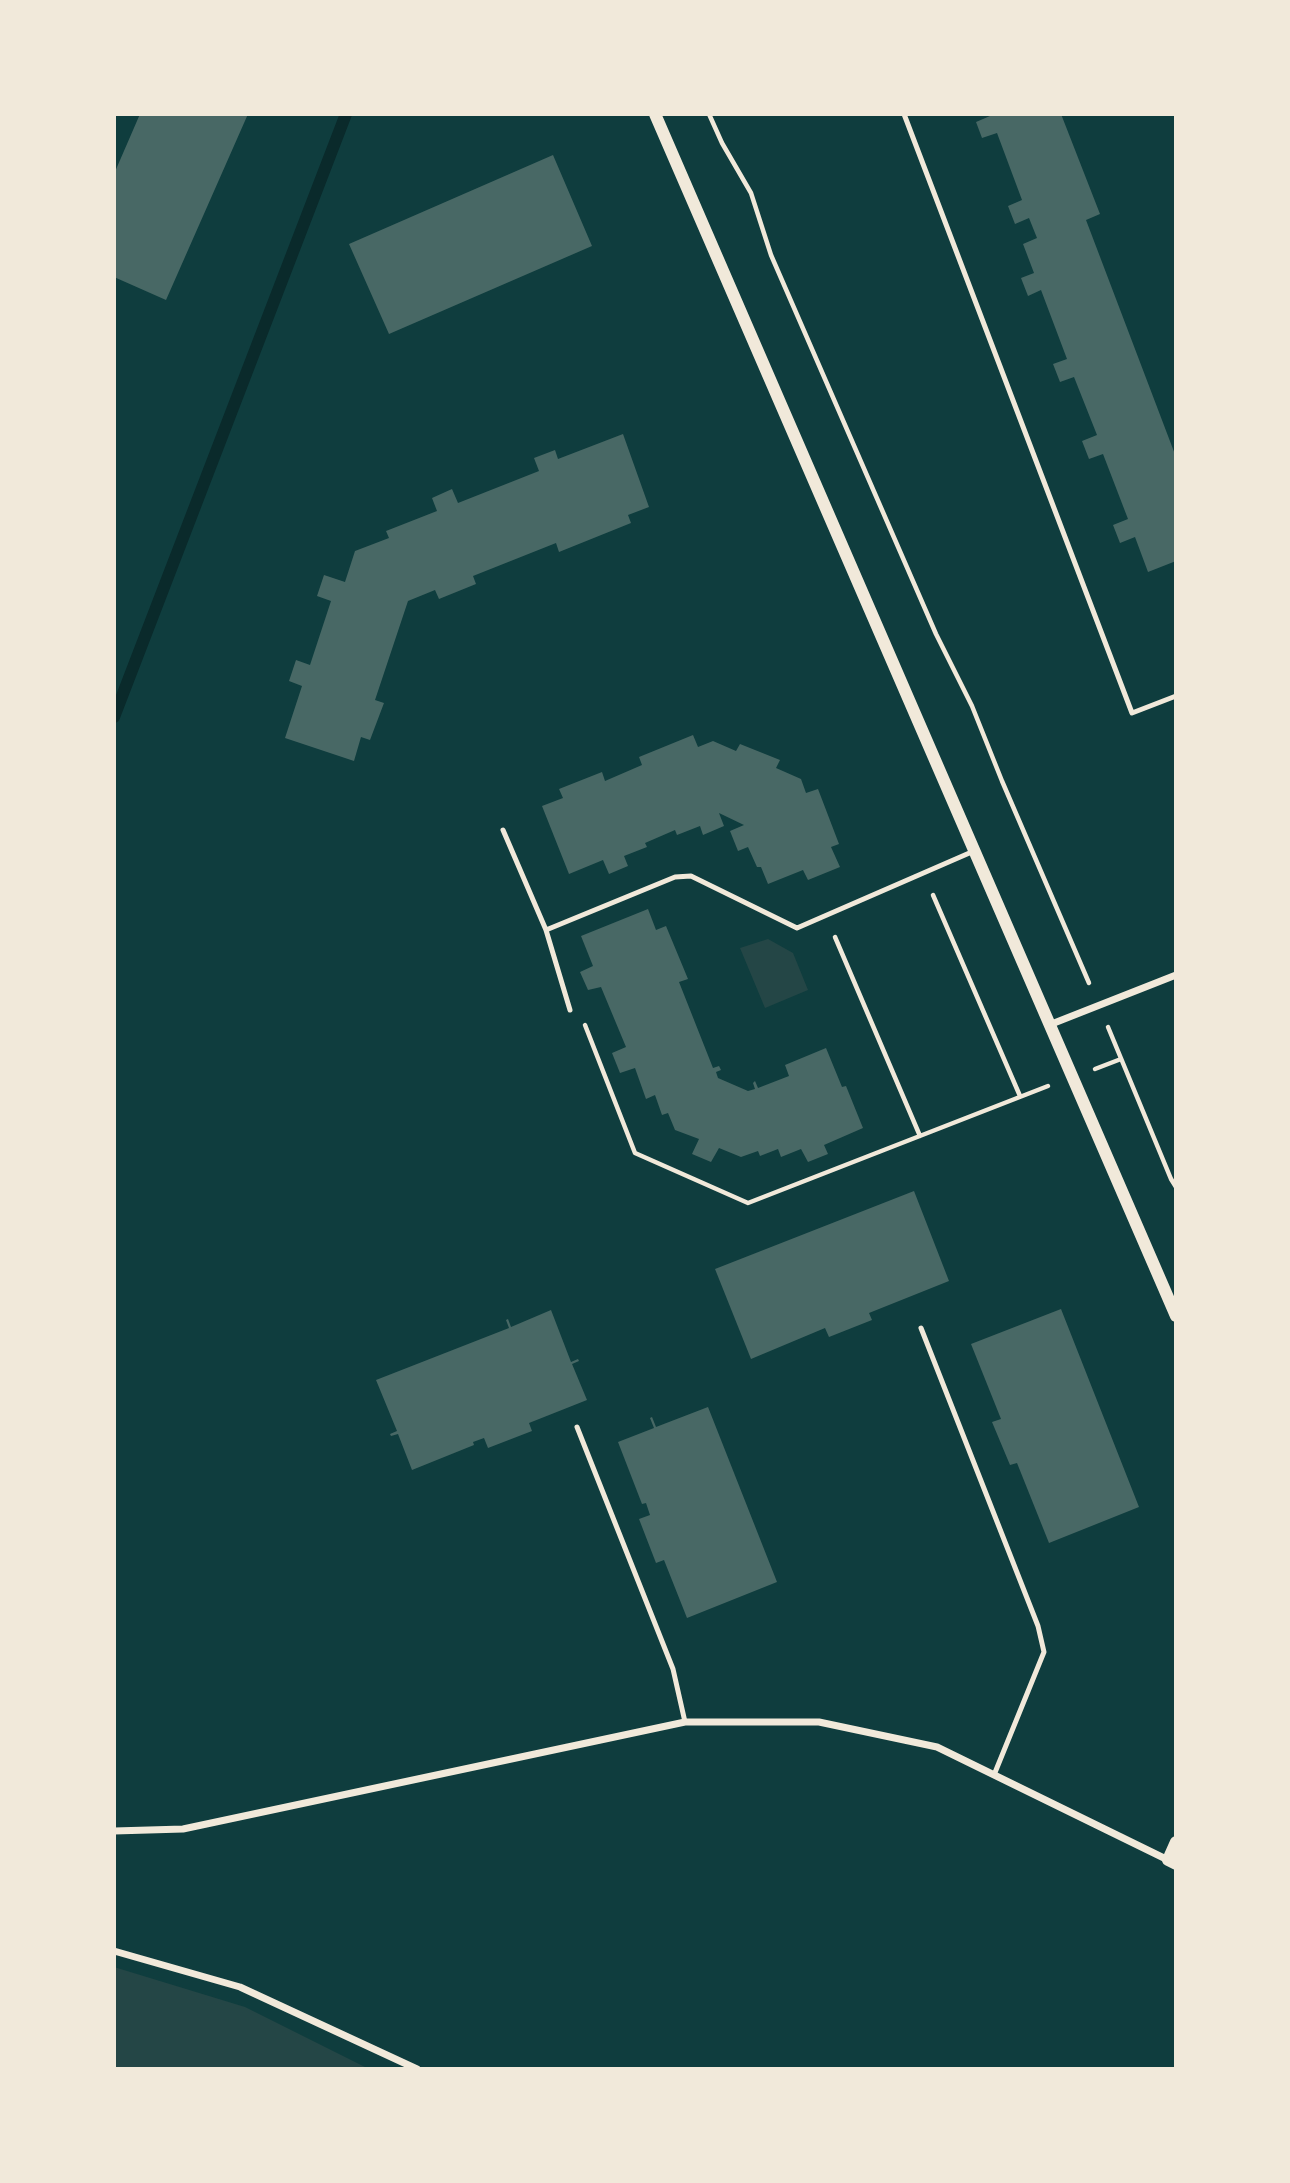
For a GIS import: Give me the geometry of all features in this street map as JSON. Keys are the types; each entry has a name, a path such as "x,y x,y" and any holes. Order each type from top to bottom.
{"street":[{"path":"655,114 1176,1316"},
{"path":"1049,1025 1176,975"},
{"path":"114,1831 183,1829 685,1722 819,1722 937,1747 1172,1862 1176,1842"},
{"path":"114,1951 240,1987 417,2069"}],"lane":[{"path":"904,114 1132,713 1176,696"},
{"path":"503,830 545,930 570,1010"},
{"path":"545,930 675,877 691,876 797,928 974,851"},
{"path":"921,1328 1038,1626 1044,1652 994,1775"},
{"path":"577,1427 673,1669 685,1722"}],"path":[{"path":"709,114 722,143 751,193 771,255 936,634 972,706 1176,1187"},
{"path":"924,873 1020,1096"},
{"path":"825,915 920,1136"},
{"path":"570,1010 581,1015 635,1153 748,1203 1121,1059"}],"shaded area":[{"path":"768,939 793,953 808,990 765,1008 740,948"},
{"path":"114,1967 245,2007 369,2069 114,2069"}],"building":[{"path":"140,114 248,114 166,300 114,277 114,174"},
{"path":"989,114 1061,114 1100,214 1086,220 1176,457 1176,561 1148,572 1135,537 1120,543 1113,525 1128,519 1103,454 1089,459 1082,441 1097,435 1074,377 1060,382 1053,364 1067,359 1041,290 1028,296 1021,278 1034,273 1023,244 1037,238 1029,218 1015,224 1008,206 1022,200 997,133 982,138 976,122 990,116"},
{"path":"553,155 592,246 389,334 349,244"},
{"path":"623,434 649,507 628,515 631,523 559,552 556,543 473,576 476,584 439,599 435,590 408,601 375,700 384,703 370,740 361,737 354,761 285,738 302,686 289,681 296,660 310,665 331,601 317,596 324,575 345,582 355,551 389,538 386,531 437,511 432,498 452,489 458,503 539,471 534,458 555,450 558,459"},
{"path":"693,735 698,747 713,741 736,751 740,744 780,760 776,768 801,779 806,793 818,789 839,844 831,847 840,867 808,880 803,870 768,884 748,847 738,851 730,831 744,825 719,813 724,826 703,835 700,826 677,835 675,830 645,843 647,847 624,856 628,866 609,874 603,860 569,874 542,806 563,798 559,789 602,772 605,781 642,765 639,757"},
{"path":"648,909 656,930 666,926 688,979 679,982 713,1068 719,1066 721,1070 716,1072 718,1078 748,1091 755,1089 755,1081 758,1088 789,1076 785,1065 826,1048 842,1087 846,1086 863,1128 824,1145 828,1154 808,1162 801,1149 781,1157 778,1149 760,1156 758,1151 741,1157 719,1148 711,1162 692,1154 699,1139 675,1130 668,1113 662,1115 655,1095 646,1099 635,1068 620,1073 612,1053 626,1047 601,987 588,990 580,972 593,966 581,936"},
{"path":"914,1191 949,1281 869,1313 872,1320 829,1337 825,1328 751,1359 715,1269"},
{"path":"1061,1309 1139,1507 1049,1543 1017,1463 1010,1465 992,1422 1001,1419 971,1344"},
{"path":"551,1310 571,1362 578,1359 579,1361 572,1364 587,1400 529,1423 532,1431 488,1448 484,1438 473,1442 474,1445 412,1470 398,1434 390,1434 397,1431 376,1380 509,1328 508,1319 511,1327"},
{"path":"708,1407 777,1582 687,1618 664,1560 656,1563 639,1519 650,1515 646,1503 642,1504 618,1442 654,1428 650,1418 652,1417 656,1427"}],"waterway":[{"path":"114,717 346,114"}]}
